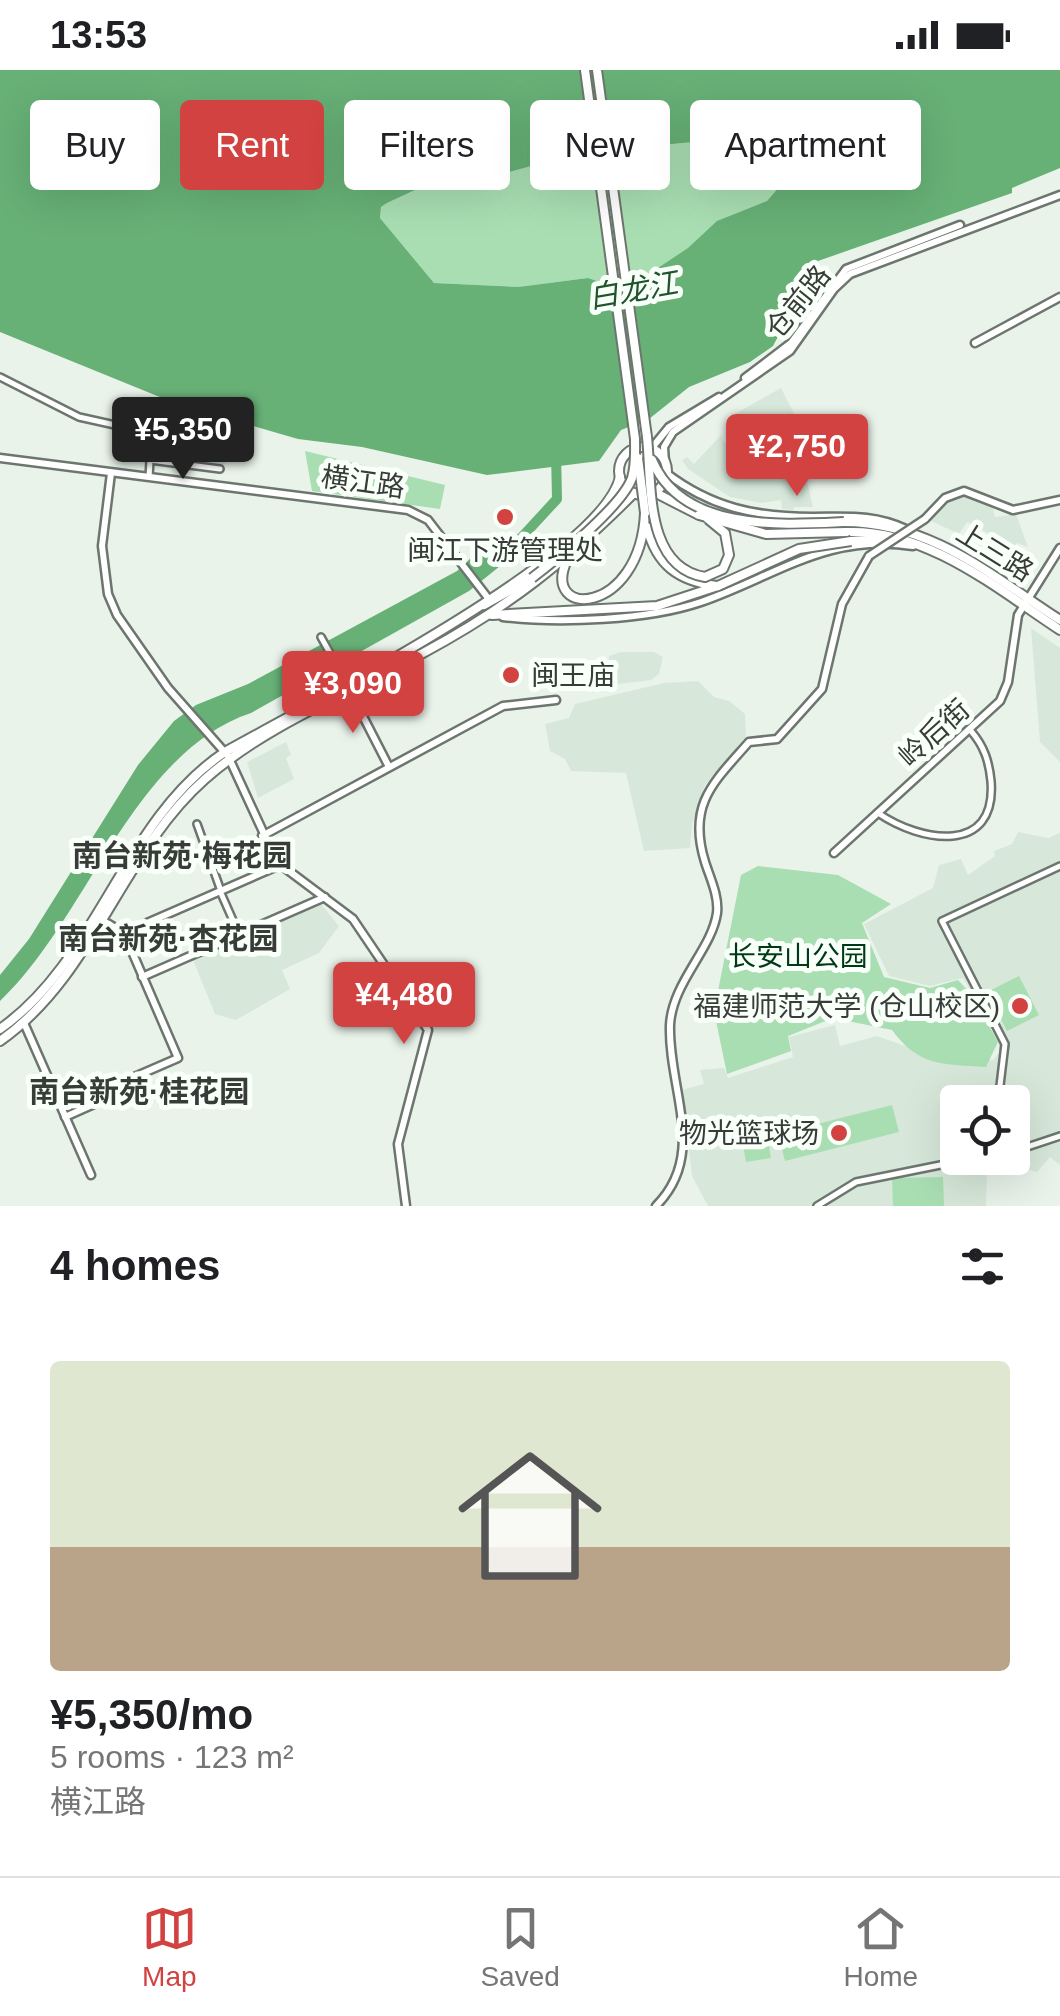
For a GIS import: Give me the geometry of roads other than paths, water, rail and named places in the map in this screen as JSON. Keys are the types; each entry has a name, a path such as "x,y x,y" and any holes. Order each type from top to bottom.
{"main road":[{"path":"584,70 651,543 670,570 694,583 718,586"},
{"path":"348,687 535,586 634,493 657,490 702,516 725,533 730,556 723,569 705,577 674,564 660,541 647,436 597,70"},
{"path":"647,436 662,478 705,508 782,526 847,531"},
{"path":"0,1029 50,982 167,804 195,774 532,578 622,494 632,478 635,439"},
{"path":"474,610 485,594 527,574 593,518 612,496 620,477 620,462 630,451 651,449 666,468 657,490"},
{"path":"620,477 634,493"},
{"path":"569,557 562,578 574,598 601,598 628,574 642,539 645,513"},
{"path":"702,516 777,535 847,531"},
{"name":"上三路","path":"847,531 880,523 965,556 1060,630"},
{"path":"487,615 657,606 718,586 847,531"},
{"name":"上三路","path":"847,531 893,538 928,549 1060,620"},
{"path":"0,1041 24,1023 58,987 178,806 227,756"}],"street":[{"name":"仓前路","path":"651,449 669,427 786,349 834,281 851,266 1060,193"},
{"name":"仓前路","path":"666,468 664,447 673,432 790,351 834,289 850,274 1060,193"},
{"path":"975,344 1060,298"},
{"path":"0,377 82,418 135,432 151,444 149,477"},
{"name":"横江路","path":"0,458 408,510 424,516 485,594"},
{"path":"150,460 220,469"},
{"path":"666,468 701,498 724,508 805,517 874,516 916,534"},
{"path":"111,472 102,536 108,594 134,643 183,705 216,739 280,865 356,923 428,1030 398,1144 406,1206"},
{"path":"656,1206 675,1182 684,1158 671,1020 688,970 716,916 716,896 699,840 704,797 749,742 778,739 820,694 842,604 868,556 925,519 945,498 964,491 1013,510 1060,500"},
{"path":"805,517 809,556"},
{"path":"487,615 523,620 677,609 809,556 879,545 928,549"},
{"name":"岭后街","path":"834,853 971,731 1004,694 1016,619 1060,548"},
{"path":"321,637 388,765"},
{"path":"262,836 506,704 556,700"},
{"path":"878,813 915,834 934,838 957,836 978,826 989,809 991,787 982,744 971,731"},
{"path":"197,824 239,934"},
{"path":"124,934 280,865"},
{"path":"1000,1085 1005,1044 942,921 1060,866"},
{"path":"142,977 326,897"},
{"path":"65,1116 112,1096 125,1080 178,1058 124,934 102,920"},
{"path":"24,1023 91,1175"},
{"path":"1030,1149 1060,1136"},
{"path":"816,1206 856,1182 940,1165"}],"water":[{"name":"白龙江","path":"0,70 1060,70 1060,168 1012,188 1012,193 818,261 773,346 750,362 689,387 649,419 621,430 599,461 487,475 362,447 298,439 177,404 0,332","holes":["344,100 510,100 510,172 530,166 530,100 670,100 670,145 690,143 690,100 921,100 921,190 776,190 767,201 717,221 688,248 646,276 602,283 588,278 518,287 434,283 380,218 381,207 415,190 344,190"]},
{"path":"513,542 520,550 469,591 210,733 174,763 114,841 31,967 0,1001 0,975 29,939 138,765 174,721 196,705 248,684 457,571 486,544 494,551"}],"waterway":[{"path":"508,552 557,499 556,453"}],"place":[{"name":"闽江下游管理处","path":"505,517"},
{"name":"闽王庙","path":"511,675"},
{"name":"福建师范大学 (仓山校区)","path":"1020,1006"},
{"name":"物光篮球场","path":"839,1133"}],"district":[{"name":"南台新苑·梅花园","path":"182,855"},
{"name":"南台新苑·杏花园","path":"168,938"},
{"name":"南台新苑·桂花园","path":"139,1091"}],"park label":[{"name":"长安山公园","path":"798,956"}]}
